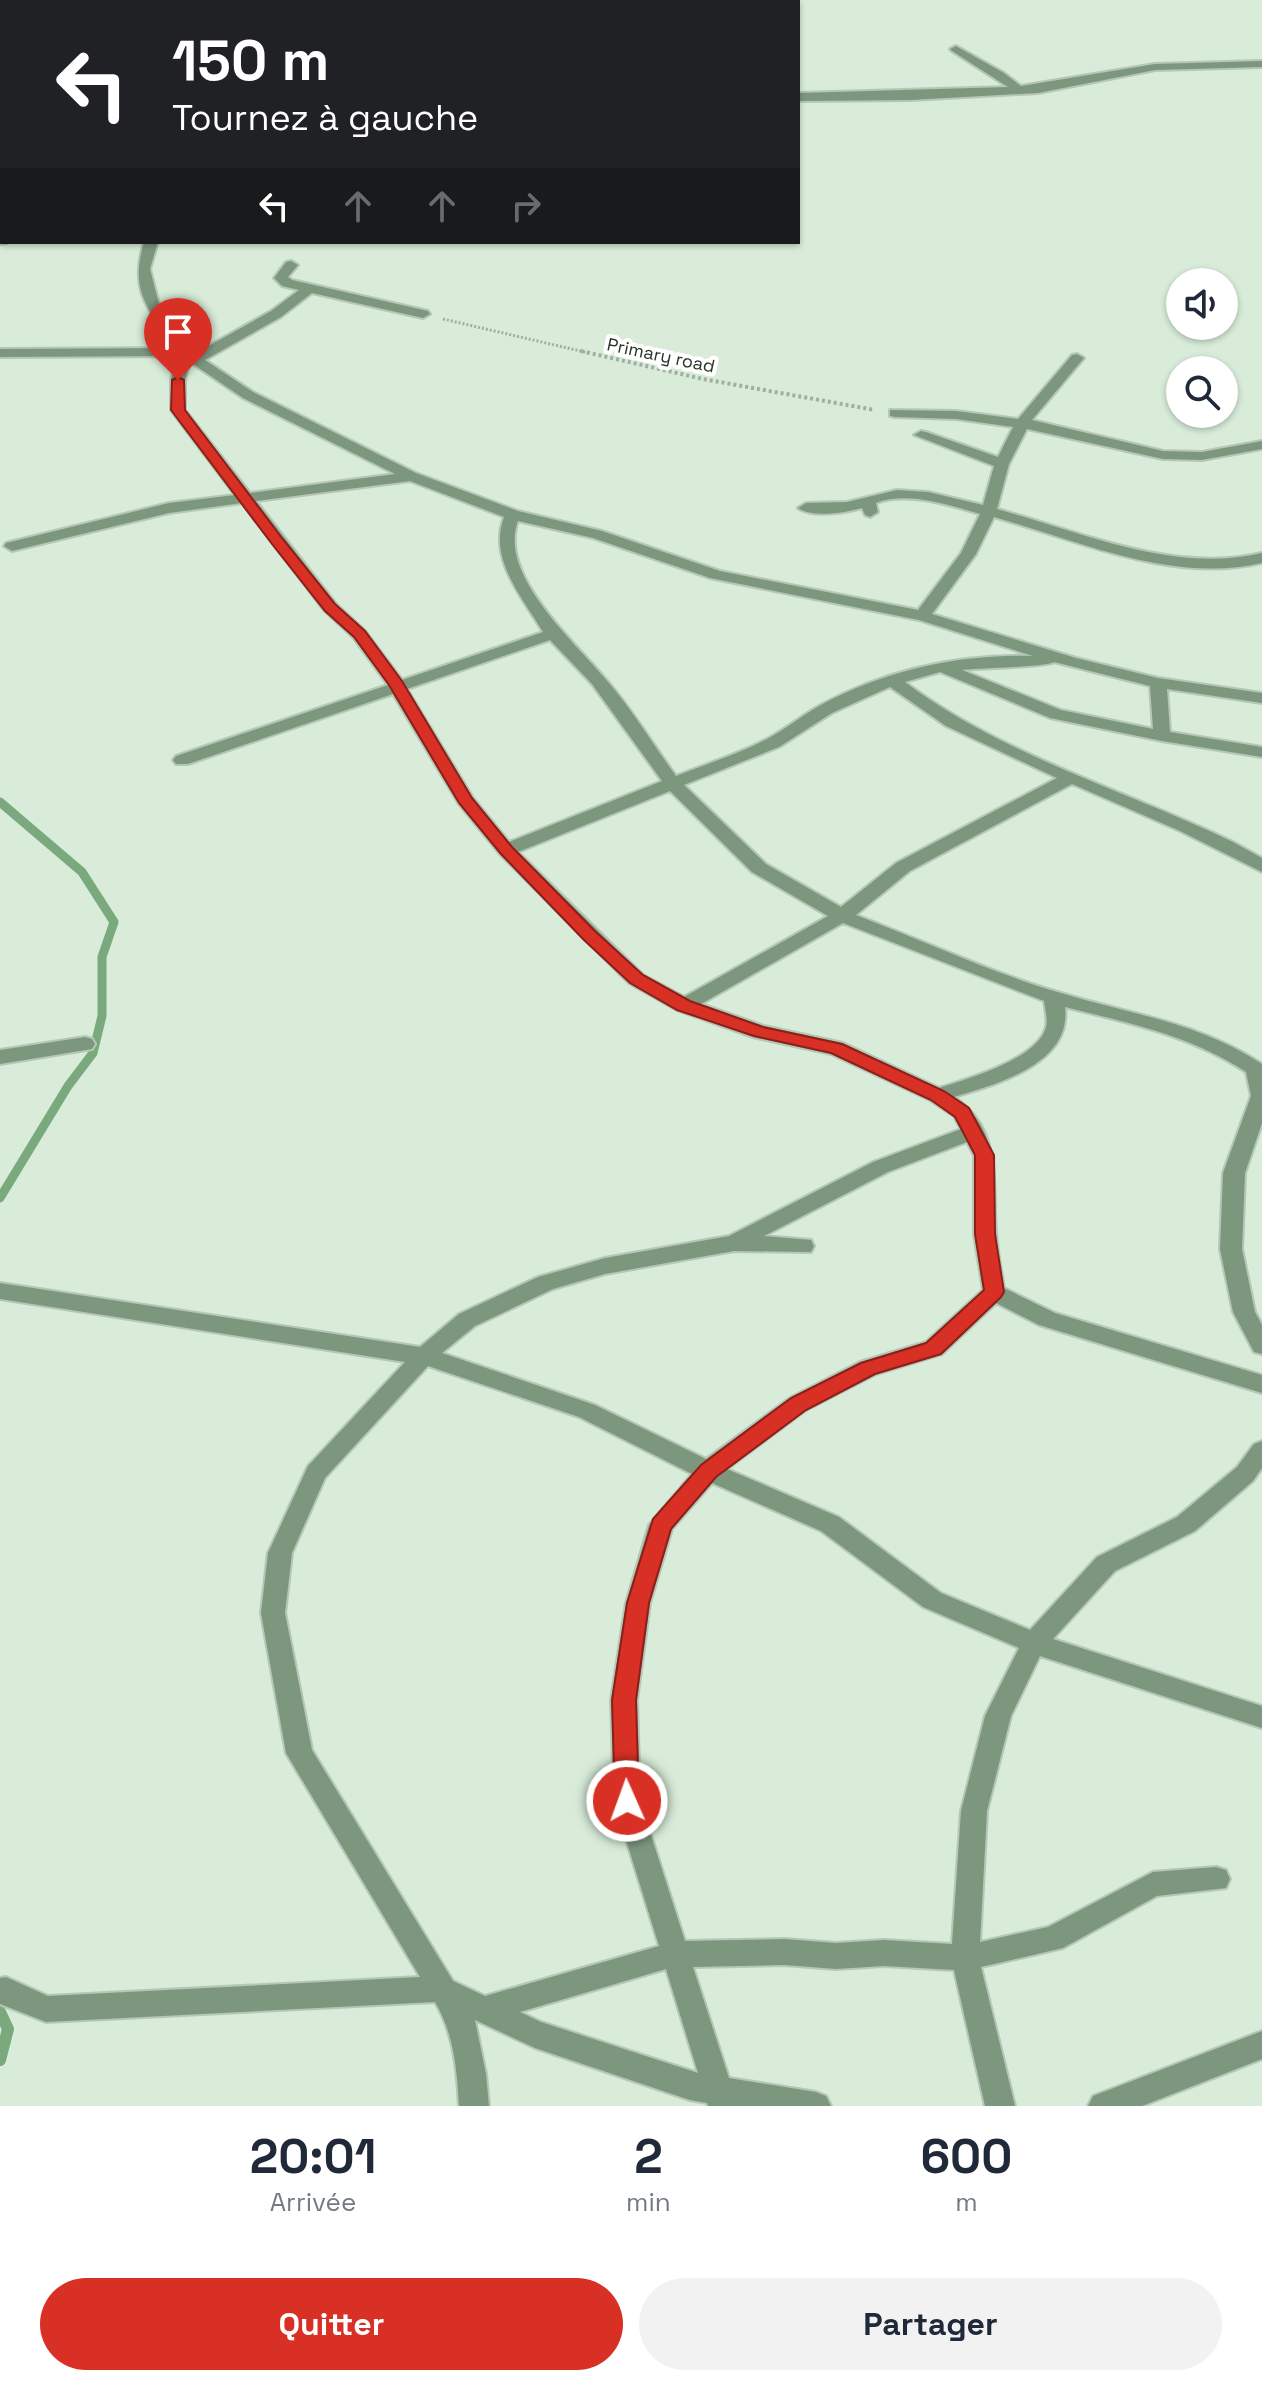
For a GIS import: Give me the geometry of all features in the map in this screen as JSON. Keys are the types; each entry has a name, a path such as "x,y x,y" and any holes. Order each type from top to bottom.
{"street":[{"path":"956,49 1000,75 1018,90"},
{"path":"800,97 1018,90 1069,85 1155,67 1262,64"},
{"path":"150,244 143,269 152,304 191,356 248,395 411,476 513,515 597,534 716,575 922,616 1071,662 1158,683 1262,698"},
{"path":"291,265 281,278 308,289 423,314"},
{"path":"328,293 342,283"},
{"path":"0,353 191,356 276,314 308,289"},
{"path":"381,306 388,300 410,297"},
{"path":"191,356 178,380 178,410 242,497 330,607 359,634 396,684 465,800 506,850 636,979 684,1005 760,1032 836,1048 937,1095 962,1112 984,1155 985,1234 994,1292"},
{"path":"922,616 968,554 989,511 1002,464 1022,423 1077,358"},
{"path":"895,413 956,415 1022,423 1163,455 1202,456 1262,445"},
{"path":"921,435 1002,464"},
{"path":"12,546 118,519 242,497 411,476"},
{"path":"806,508 869,506 879,495 957,501 1172,562 1220,567 1262,558"},
{"path":"513,515 506,533 511,566 553,634 598,680 672,783 759,868 842,916 1054,998 1167,1026 1222,1047 1255,1069 1261,1096 1234,1173 1231,1249 1244,1312 1262,1346"},
{"path":"182,760 396,684 553,634"},
{"path":"506,850 773,743 826,709 892,680 941,667 1004,660 1071,662"},
{"path":"941,667 1056,714 1162,736 1262,752"},
{"path":"892,680 948,721 1190,828 1262,866"},
{"path":"1158,683 1162,736"},
{"path":"684,1005 842,916 903,867 1072,777"},
{"path":"937,1095 984,1081 1040,1051 1055,1030 1054,998"},
{"path":"0,1057 85,1044"},
{"path":"734,1243 885,1162 925,1146 973,1133"},
{"path":"474,2106 472,2074 461,2019 299,1753 273,1613 280,1553 316,1473 424,1356 467,1320 546,1283 605,1266 734,1243 803,1246"},
{"path":"0,1291 424,1356 587,1411 708,1471 830,1524 932,1600 1034,1643 1262,1717"},
{"path":"994,1292 1047,1319 1262,1384"},
{"path":"721,2097 627,1801 624,1700 638,1603 661,1525 708,1471 798,1404 868,1368 934,1348 994,1292"},
{"path":"1000,2106 965,1958 974,1811 998,1716 1034,1643 1106,1564 1186,1524 1245,1474 1262,1450"},
{"path":"486,2009 674,1954 784,1952 836,1956 884,1953 965,1958 1053,1939 1153,1884 1216,1879"},
{"path":"3,1991 46,2009 441,1989 535,2034 721,2097 816,2106"},
{"path":"1103,2106 1220,2064 1262,2045"}],"path":[{"name":"Primary road","path":"423,314 703,379 895,413"}],"waterway":[{"path":"0,802 82,872 114,922 102,957 102,1016 93,1053 68,1086 0,1198"},
{"path":"0,2012 8,2029 0,2060"}],"route":[{"path":"178,380 178,410 277,541 330,607 359,634 396,684 465,800 506,850 590,936 636,979 684,1005 760,1032 836,1048 937,1095 962,1112 984,1155 985,1234 994,1292 934,1348 868,1368 798,1404 708,1471 661,1525 638,1603 624,1700 627,1801"}]}
